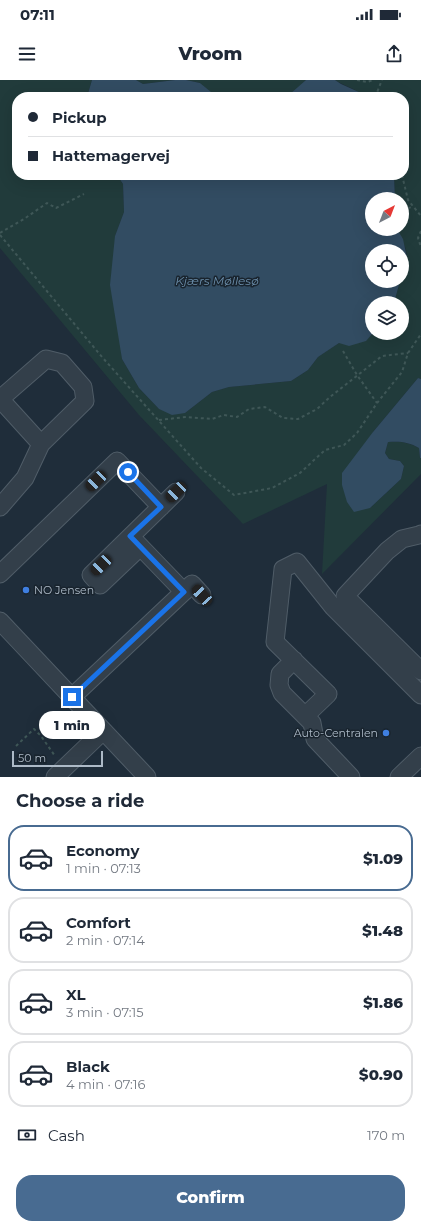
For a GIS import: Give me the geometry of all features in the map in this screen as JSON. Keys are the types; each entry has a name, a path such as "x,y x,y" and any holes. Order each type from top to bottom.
{"street":[{"path":"0,507 25,478 41,444 85,401 83,387 62,363 46,359 0,399 41,444"},
{"path":"0,574 118,460 161,507"},
{"path":"176,492 161,507 135,541 184,592"},
{"path":"421,534 402,539 387,551 345,596 421,671"},
{"path":"305,716 328,694 275,642 283,569 297,562 333,607 421,695"},
{"path":"72,697 192,584 202,595"},
{"path":"0,620 147,777"},
{"path":"294,660 280,674 279,685 282,693 312,723 315,739 351,777"},
{"path":"60,772 103,731"},
{"path":"399,777 421,756"}],"path":[{"path":"357,80 367,82 373,80"},
{"path":"377,92 382,80"},
{"path":"403,180 408,200 421,216"},
{"path":"84,194 56,208 47,203 0,234 102,357 201,468 234,495 272,488 300,473 325,450 344,445 357,433 377,403 402,372 408,353 421,334"},
{"path":"409,208 413,207"},
{"path":"421,232 418,238 421,247"},
{"path":"343,351 377,403"},
{"path":"159,420 186,417 212,420 224,415 237,417 249,409 265,407 283,418 298,419 317,409 382,356 408,353"},
{"path":"16,746 34,729 41,736 60,772"}],"green space":[{"path":"0,80 92,80 88,92 12,92 12,180 120,180 123,184 124,212 115,236 122,359 139,388 159,409 185,413 212,392 229,387 291,381 308,370 318,357 339,343 366,340 409,340 409,296 396,296 398,288 409,288 409,244 404,244 400,236 409,236 409,192 395,192 394,180 409,180 409,92 358,92 335,80 421,80 421,379 418,378 373,432 370,508 401,479 404,466 400,461 389,459 385,453 388,442 404,442 419,448 421,458 421,474 322,574 327,484 243,524 139,415 0,248"},
{"path":"136,80 175,80 143,84"},
{"path":"186,80 306,80 293,92 210,92 200,83"}],"water":[{"path":"92,80 136,80 143,84 186,80 200,83 211,92 88,92"},
{"path":"306,80 335,80 359,92 292,92"},
{"name":"Kjærs Møllesø","path":"120,180 394,180 395,192 365,192 365,236 401,236 404,244 365,244 365,288 398,288 396,296 365,296 365,340 367,340 349,346 339,343 318,357 308,370 291,381 229,387 212,392 185,413 172,415 159,409 139,388 122,359 110,285 115,236 124,212 123,184"},
{"path":"418,378 421,379 421,458 419,448 412,444 404,442 388,442 385,453 389,459 400,461 404,466 401,479 370,508 354,512 347,502 342,485 342,473 373,432"}],"place":[{"name":"NO Jensen","path":"26,590"},
{"name":"Auto-Centralen","path":"386,733"}],"route":[{"path":"72,697 184,592 130,536 161,507 128,472"}]}
